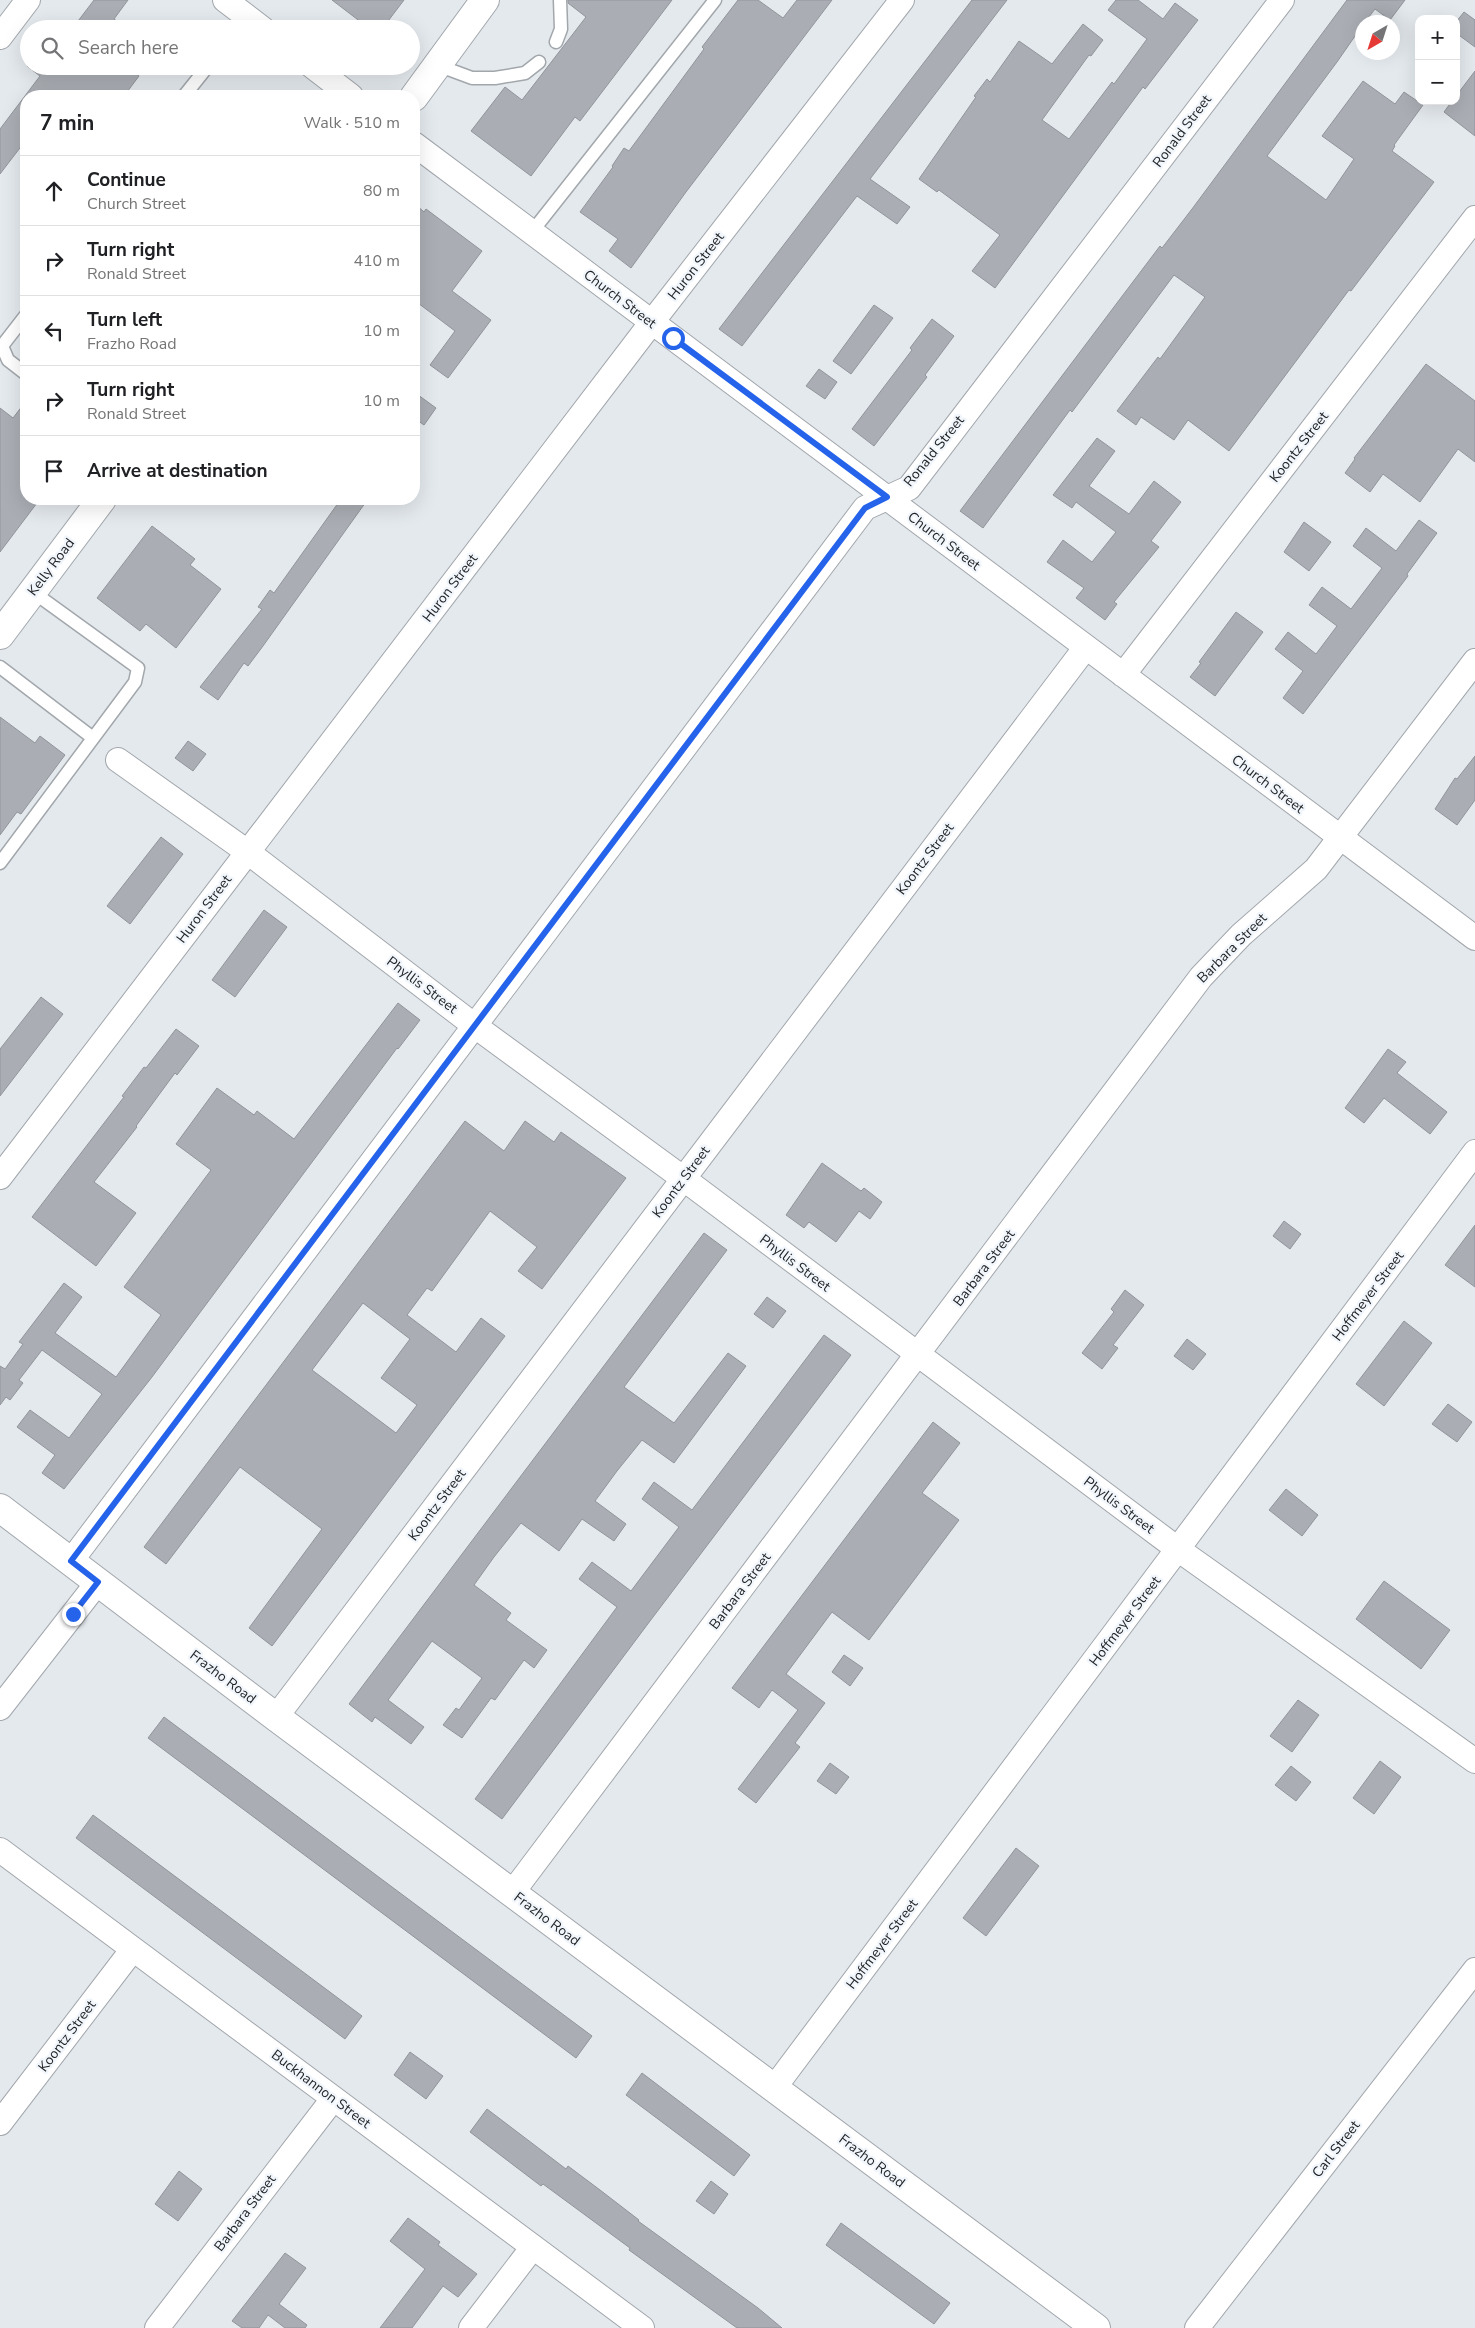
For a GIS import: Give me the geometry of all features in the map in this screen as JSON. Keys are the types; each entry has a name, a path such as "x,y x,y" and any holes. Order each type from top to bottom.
{"street":[{"path":"0,37 28,0"},
{"path":"225,0 245,20"},
{"path":"419,90 485,0"},
{"name":"Huron Street","path":"0,1177 652,322 902,0"},
{"name":"Ronald Street","path":"71,1561 865,508 909,488 1282,0"},
{"path":"324,75 343,90"},
{"name":"Church Street","path":"420,149 1475,938"},
{"name":"Koontz Street","path":"1123,675 1475,218"},
{"name":"Kelly Road","path":"2,628 33,592 98,505"},
{"name":"Koontz Street","path":"276,1717 1086,647"},
{"name":"Barbara Street","path":"512,1892 1201,978 1241,936 1316,869 1475,661"},
{"name":"Phyllis Street","path":"118,760 249,852 475,1026 684,1179 1179,1550 1475,1761"},
{"name":"Hoffmeyer Street","path":"774,2088 1179,1550 1475,1152"},
{"name":"Frazho Road","path":"0,1508 276,1717 1096,2328"},
{"path":"0,1708 98,1582"},
{"name":"Buckhannon Street","path":"0,1850 642,2328"},
{"name":"Koontz Street","path":"0,2123 133,1949"},
{"name":"Carl Street","path":"1197,2328 1475,1970"},
{"name":"Barbara Street","path":"157,2328 332,2099"},
{"path":"471,2328 532,2247"}],"lane":[{"path":"556,42 561,29 560,0"},
{"path":"531,233 715,0"},
{"path":"437,65 472,78 495,78 525,73 539,62"},
{"path":"189,90 201,75"},
{"path":"20,323 2,346 8,360 20,369"},
{"path":"0,863 135,682 138,668 33,592"},
{"path":"0,667 93,738"}],"building":[{"path":"94,0 128,0 114,19 115,20 79,20"},
{"path":"332,0 404,0 389,20 358,20"},
{"path":"568,0 672,0 580,121 575,117 531,176 471,131 505,87 522,100 586,17 568,3"},
{"path":"738,0 758,0 783,18 797,0 832,0 686,192 631,268 609,251 618,239 580,212 613,167 624,148 629,151 704,49 702,47"},
{"path":"972,0 1007,0 870,179 910,207 897,224 857,196 742,346 719,329"},
{"path":"1116,0 1138,0 1163,19 1175,3 1198,20 1145,89 1143,87 995,288 972,271 1000,235 939,190 937,192 919,179 976,97 974,96 987,79 990,82 1019,41 1052,64 1083,24 1103,40 1091,56 1089,55 1042,120 1069,139 1112,82 1114,84 1147,39 1108,10"},
{"path":"1347,0 1405,0 1394,15 1383,15 1375,9 1370,15 1355,15 1355,36 1267,156 1326,200 1354,159 1322,136 1363,81 1395,104 1404,92 1415,100 1415,105 1423,105 1394,145 1392,151 1434,182 1351,291 1349,290 1229,451 1188,420 1174,440 1141,417 1136,425 1117,411 1158,357 1160,359 1205,297 1174,275 1072,412 1070,410 983,528 960,511 1160,246 1162,248"},
{"path":"1464,12 1475,20 1475,47 1460,36 1460,17"},
{"path":"1475,71 1475,136 1444,112 1449,105 1460,105 1460,91"},
{"path":"39,75 139,76 128,90 29,90 40,76"},
{"path":"20,102 20,148 0,174 0,129"},
{"path":"420,208 424,212 426,209 482,251 452,291 491,320 448,378 430,365 455,331 420,305"},
{"path":"874,305 893,318 851,374 833,361"},
{"path":"932,319 954,336 925,375 927,377 874,446 852,429 912,350 910,348"},
{"path":"1426,364 1475,401 1475,462 1458,449 1420,502 1383,474 1370,492 1345,473 1354,458"},
{"path":"819,369 837,382 825,399 806,386"},
{"path":"420,396 436,408 424,425 420,422"},
{"path":"0,408 13,418 20,409 20,505 35,505 0,552"},
{"path":"1097,438 1115,451 1089,486 1129,514 1154,481 1181,502 1151,541 1159,547 1114,602 1117,604 1105,620 1076,598 1084,588 1047,562 1063,540 1092,562 1116,532 1076,502 1072,508 1053,495"},
{"path":"337,505 364,505 263,646 248,666 244,663 218,700 200,687 262,609 258,607 270,590 274,593"},
{"path":"1419,520 1437,533 1407,574 1408,576 1303,714 1283,698 1303,671 1275,649 1288,632 1316,654 1337,626 1309,605 1322,587 1351,609 1382,568 1353,546 1366,528 1396,551"},
{"path":"1304,522 1331,542 1309,571 1284,552"},
{"path":"152,526 195,559 190,565 221,589 176,648 146,624 140,631 97,598"},
{"path":"1236,612 1263,632 1215,696 1190,677"},
{"path":"0,717 35,743 40,736 65,755 21,814 17,812 0,835"},
{"path":"188,741 206,754 193,771 175,758"},
{"path":"1475,756 1475,800 1457,825 1435,809 1455,778 1457,779"},
{"path":"161,837 183,854 130,924 107,906"},
{"path":"264,910 287,927 235,997 212,980"},
{"path":"41,997 63,1014 0,1096 0,1049"},
{"path":"398,1003 420,1020 397,1048 152,1377 64,1489 42,1473 55,1455 17,1427 30,1410 69,1438 102,1394 42,1350 19,1380 23,1383 10,1400 6,1397 0,1405 0,1366 5,1369 23,1344 19,1342 64,1283 82,1297 55,1333 116,1377 161,1315 124,1287 211,1170 176,1144 217,1088 254,1115 257,1111 294,1139"},
{"path":"176,1029 199,1046 177,1075 175,1073 137,1127 94,1182 136,1213 96,1266 32,1217 124,1097 122,1096 144,1067 146,1068"},
{"path":"1388,1049 1406,1062 1397,1073 1447,1112 1430,1134 1384,1098 1364,1123 1345,1108"},
{"path":"465,1121 504,1151 525,1121 554,1142 561,1132 626,1178 542,1289 518,1271 537,1247 490,1211 432,1291 427,1288 407,1315 456,1352 481,1318 505,1336 272,1646 249,1628 322,1529 240,1467 166,1564 144,1547","holes":["363,1303 410,1339 381,1378 417,1405 396,1433 312,1370"]},
{"path":"822,1163 861,1191 864,1188 882,1202 870,1219 859,1211 836,1242 809,1222 804,1228 786,1215"},
{"path":"1284,1221 1301,1234 1290,1249 1273,1236"},
{"path":"1475,1225 1475,1287 1445,1265"},
{"path":"704,1233 727,1250 624,1387 674,1423 728,1353 746,1366 674,1463 642,1440 617,1471 595,1501 626,1524 614,1541 582,1519 559,1551 521,1523 494,1557 474,1585 511,1613 506,1620 547,1650 534,1668 524,1660 495,1700 491,1698 462,1738 443,1725 456,1708 459,1710 482,1678 432,1641 388,1700 424,1727 411,1744 375,1717 372,1722 349,1704"},
{"path":"1125,1290 1144,1305 1113,1345 1118,1348 1102,1369 1082,1353 1114,1312 1111,1309"},
{"path":"767,1297 786,1311 773,1328 754,1314"},
{"path":"1404,1321 1432,1343 1384,1406 1356,1384"},
{"path":"824,1335 851,1355 502,1819 475,1799 617,1607 579,1579 592,1562 631,1591 679,1527 642,1499 654,1482 692,1510"},
{"path":"1187,1339 1206,1354 1193,1370 1174,1356"},
{"path":"1448,1404 1472,1422 1457,1442 1432,1424"},
{"path":"933,1422 960,1443 922,1493 959,1520 869,1640 832,1612 786,1674 825,1703 795,1743 800,1747 756,1803 738,1789 798,1710 772,1690 759,1708 732,1688"},
{"path":"1286,1489 1318,1515 1302,1536 1269,1510"},
{"path":"1384,1581 1450,1630 1421,1669 1356,1619"},
{"path":"844,1655 863,1668 850,1686 832,1672"},
{"path":"1298,1700 1319,1715 1292,1752 1270,1736"},
{"path":"164,1717 592,2036 576,2058 148,1738"},
{"path":"1380,1761 1401,1777 1374,1814 1353,1798"},
{"path":"830,1763 849,1777 836,1794 817,1781"},
{"path":"1291,1766 1311,1782 1296,1801 1275,1785"},
{"path":"93,1815 362,2016 345,2039 76,1838"},
{"path":"1016,1848 1039,1866 986,1936 963,1918"},
{"path":"410,2052 443,2076 426,2099 394,2075"},
{"path":"642,2073 750,2155 734,2176 626,2095"},
{"path":"487,2109 566,2169 568,2166 638,2221 758,2308 782,2328 737,2328 629,2250 630,2248 543,2184 541,2186 470,2132"},
{"path":"179,2171 202,2189 178,2221 155,2204"},
{"path":"711,2181 728,2194 714,2214 696,2201"},
{"path":"408,2218 440,2242 438,2245 477,2274 458,2297 443,2286 412,2328 380,2328 425,2269 390,2241"},
{"path":"841,2223 950,2303 934,2324 826,2245"},
{"path":"285,2253 306,2268 279,2304 307,2325 305,2328 285,2328 268,2315 259,2328 242,2328 232,2321"}],"route":[{"path":"73,1614 98,1582 71,1561 865,508 887,497 673,338"}]}
